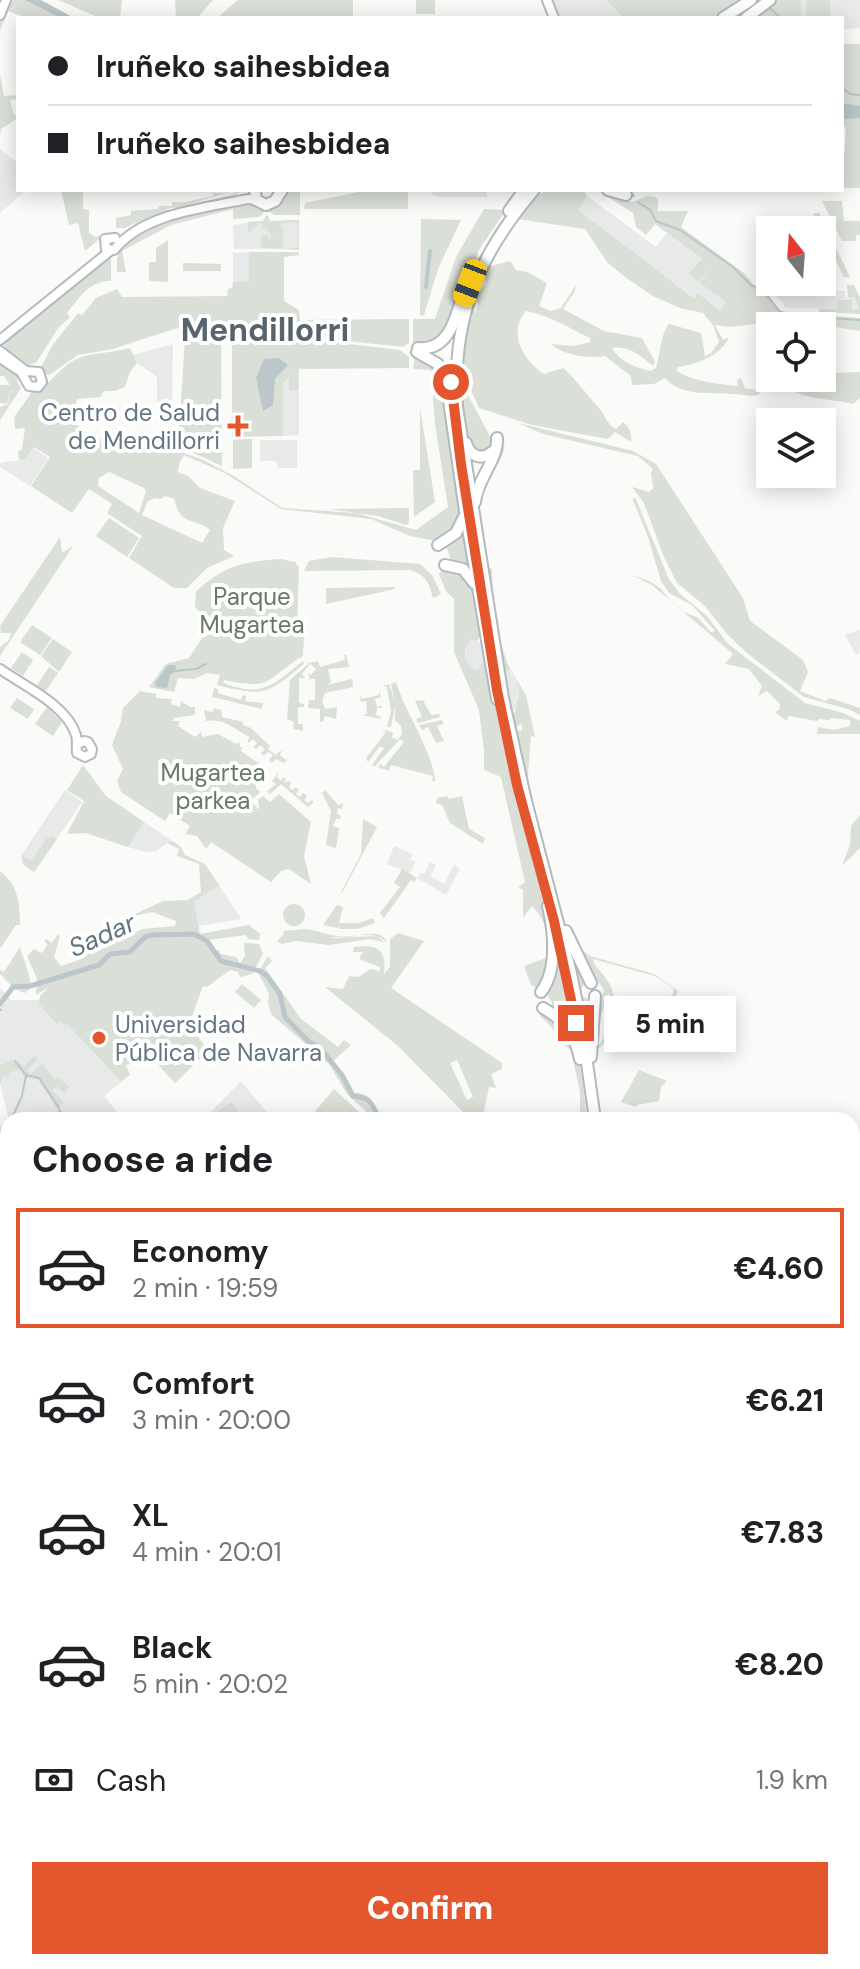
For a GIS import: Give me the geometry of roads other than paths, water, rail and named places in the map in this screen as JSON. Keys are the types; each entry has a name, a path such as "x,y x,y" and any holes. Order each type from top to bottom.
{"highway":[{"path":"726,16 751,0"},
{"path":"739,16 759,0"},
{"path":"748,16 770,0"},
{"path":"755,16 770,0"},
{"path":"255,193 267,205 275,201 280,192"},
{"path":"528,192 482,259 463,317 453,380 461,464 505,717 535,844 570,969 592,1112"},
{"path":"505,717 489,664 446,381 438,364 416,349 430,348 447,335 470,274 528,192"},
{"path":"511,216 541,192"},
{"path":"615,192 626,195"},
{"path":"448,397 453,380"},
{"path":"453,380 471,453 478,457 490,454 498,440 476,495 479,548"},
{"path":"453,380 505,717"},
{"path":"438,545 456,533 462,525 465,511"},
{"path":"445,565 466,571 479,599"},
{"path":"496,658 506,678"},
{"path":"505,717 509,699"},
{"path":"535,844 563,924 591,983"},
{"path":"535,844 552,935 552,960 546,986 541,992"},
{"path":"592,1112 591,1048 595,996"},
{"path":"543,1008 561,1020 574,1037 592,1112"}],"main road":[{"path":"0,15 3,3"},
{"path":"0,340 112,245 163,216 255,193"},
{"path":"0,334 18,324 112,245"},
{"path":"1,354 25,373"},
{"path":"0,668 58,705 74,723 81,743"}],"waterway":[{"path":"771,9 779,16"},
{"path":"844,90 860,95"},
{"path":"631,192 634,196"},
{"path":"638,202 650,210 656,221 680,230 733,267 751,285 765,293 780,312 860,320"},
{"path":"426,287 430,251"},
{"path":"196,669 206,664"},
{"path":"186,670 194,669"},
{"path":"177,671 184,670"},
{"name":"Sadar","path":"0,1004 13,987 30,986 99,965 110,954 130,952 145,937 194,934 207,941 221,961 260,971 267,976 280,994 285,1017 308,1041 321,1049 342,1075 353,1096 369,1101 376,1112"},
{"path":"15,1061 26,1075 39,1078 59,1108"},
{"path":"15,1112 26,1076"}],"place":[{"name":"Centro de Salud de Mendillorri","path":"238,426"},
{"name":"Universidad Pública de Navarra","path":"99,1038"}],"district":[{"name":"Mendillorri","path":"265,330"}],"park label":[{"name":"Parque Mugartea","path":"252,610"},
{"name":"Mugartea parkea","path":"213,786"}]}
